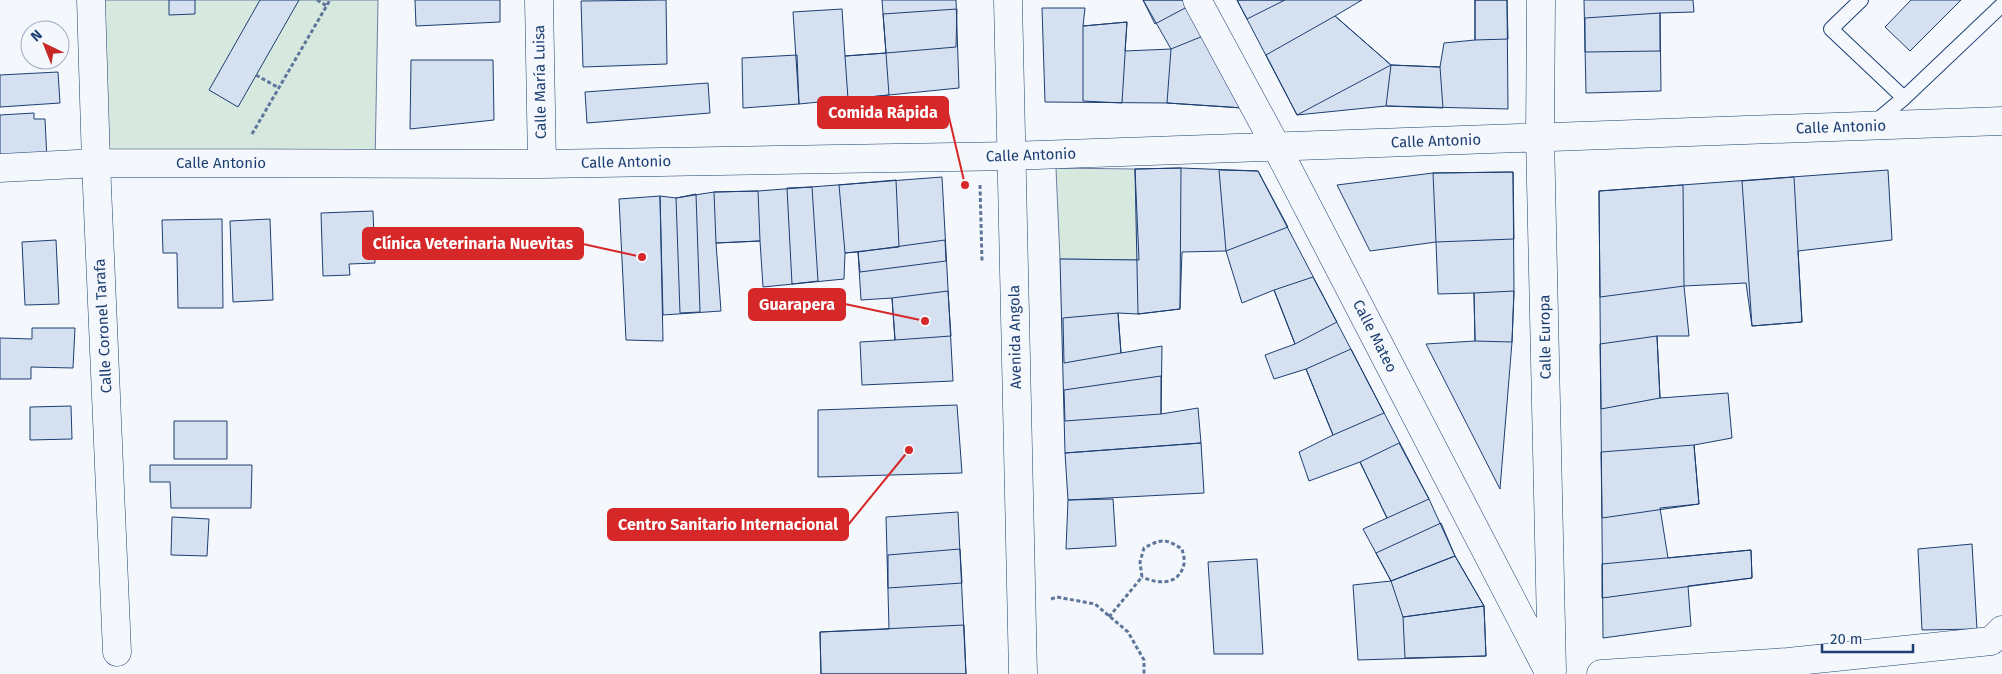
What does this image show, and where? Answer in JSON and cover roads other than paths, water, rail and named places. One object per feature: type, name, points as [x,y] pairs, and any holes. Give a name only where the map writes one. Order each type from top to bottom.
[{"type":"street","name":"Calle Coronel Tarafa","points":[[91,0],[117,652]]},
{"type":"street","name":"Calle María Luisa","points":[[539,0],[542,164]]},
{"type":"street","name":"Avenida Angola","points":[[1008,0],[1023,674]]},
{"type":"street","name":"Calle Mateo","points":[[1198,0],[1551,674]]},
{"type":"street","name":"Calle Europa","points":[[1541,0],[1540,137],[1551,674]]},
{"type":"street","name":"Calle Antonio","points":[[0,168],[96,163],[542,164],[1012,156],[2002,121]]},
{"type":"street","points":[[1601,674],[1790,668],[1991,641],[2002,630]]},
{"type":"lane","points":[[1861,0],[1831,29],[1904,98]]},
{"type":"lane","points":[[1870,126],[1904,98],[2002,5]]},
{"type":"place","name":"Comida Rápida","points":[[965,185]]},
{"type":"place","name":"Clínica Veterinaria Nuevitas","points":[[642,257]]},
{"type":"place","name":"Guarapera","points":[[925,321]]},
{"type":"place","name":"Centro Sanitario Internacional","points":[[909,450]]}]
